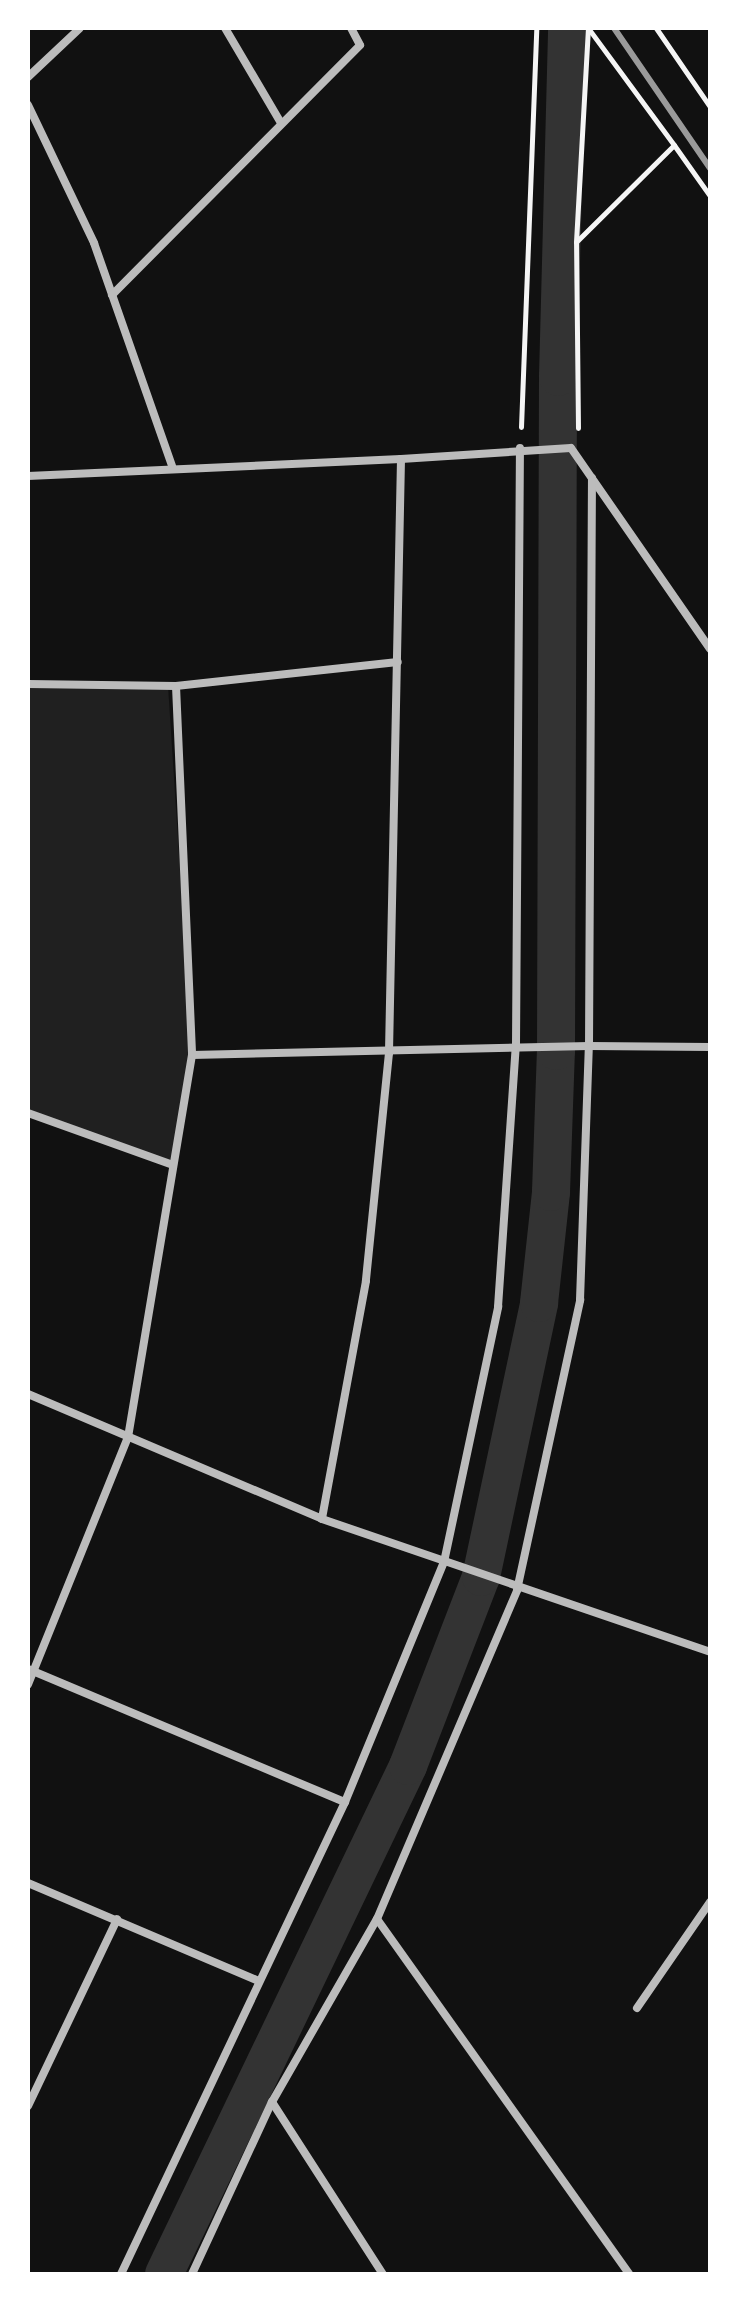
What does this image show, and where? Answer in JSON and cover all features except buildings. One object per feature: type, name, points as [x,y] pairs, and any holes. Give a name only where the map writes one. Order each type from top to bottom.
[{"type":"street","points":[[28,77],[80,28]]},
{"type":"street","points":[[225,28],[281,123]]},
{"type":"street","points":[[112,295],[360,45],[351,28]]},
{"type":"street","points":[[28,105],[94,243],[172,466]]},
{"type":"street","points":[[121,2274],[345,1802],[444,1562],[498,1307],[516,1045],[520,448]]},
{"type":"street","points":[[28,476],[172,466],[401,459],[520,448],[571,448],[710,649]]},
{"type":"street","points":[[322,1519],[366,1281],[389,1053],[401,459]]},
{"type":"street","points":[[192,2274],[272,2102],[377,1919],[517,1590],[580,1300],[589,1046],[592,478]]},
{"type":"street","points":[[28,684],[176,686],[398,662]]},
{"type":"street","points":[[28,1685],[31,1671],[128,1437],[192,1055],[176,686]]},
{"type":"street","points":[[192,1055],[389,1053],[516,1045],[710,1047]]},
{"type":"street","points":[[28,1113],[173,1165]]},
{"type":"street","points":[[28,1394],[322,1519],[517,1590],[710,1652]]},
{"type":"street","points":[[31,1671],[345,1802]]},
{"type":"street","points":[[28,1883],[259,1981]]},
{"type":"street","points":[[637,2008],[707,1920],[710,1902]]},
{"type":"street","points":[[28,2106],[117,1919]]},
{"type":"street","points":[[377,1919],[629,2274]]},
{"type":"street","points":[[272,2102],[383,2274]]},
{"type":"path","points":[[520,448],[536,28]]},
{"type":"path","points":[[588,28],[710,196]]},
{"type":"path","points":[[578,457],[576,242],[588,28]]},
{"type":"path","points":[[656,28],[710,107]]},
{"type":"path","points":[[576,242],[674,145]]},
{"type":"shaded area","points":[[28,685],[168,686],[192,1055],[173,1165],[28,1112]]},
{"type":"waterway","points":[[164,2274],[408,1766],[481,1577],[539,1303],[551,1192],[556,1051],[558,377],[567,28]]},
{"type":"railway","points":[[614,28],[710,168]]}]
